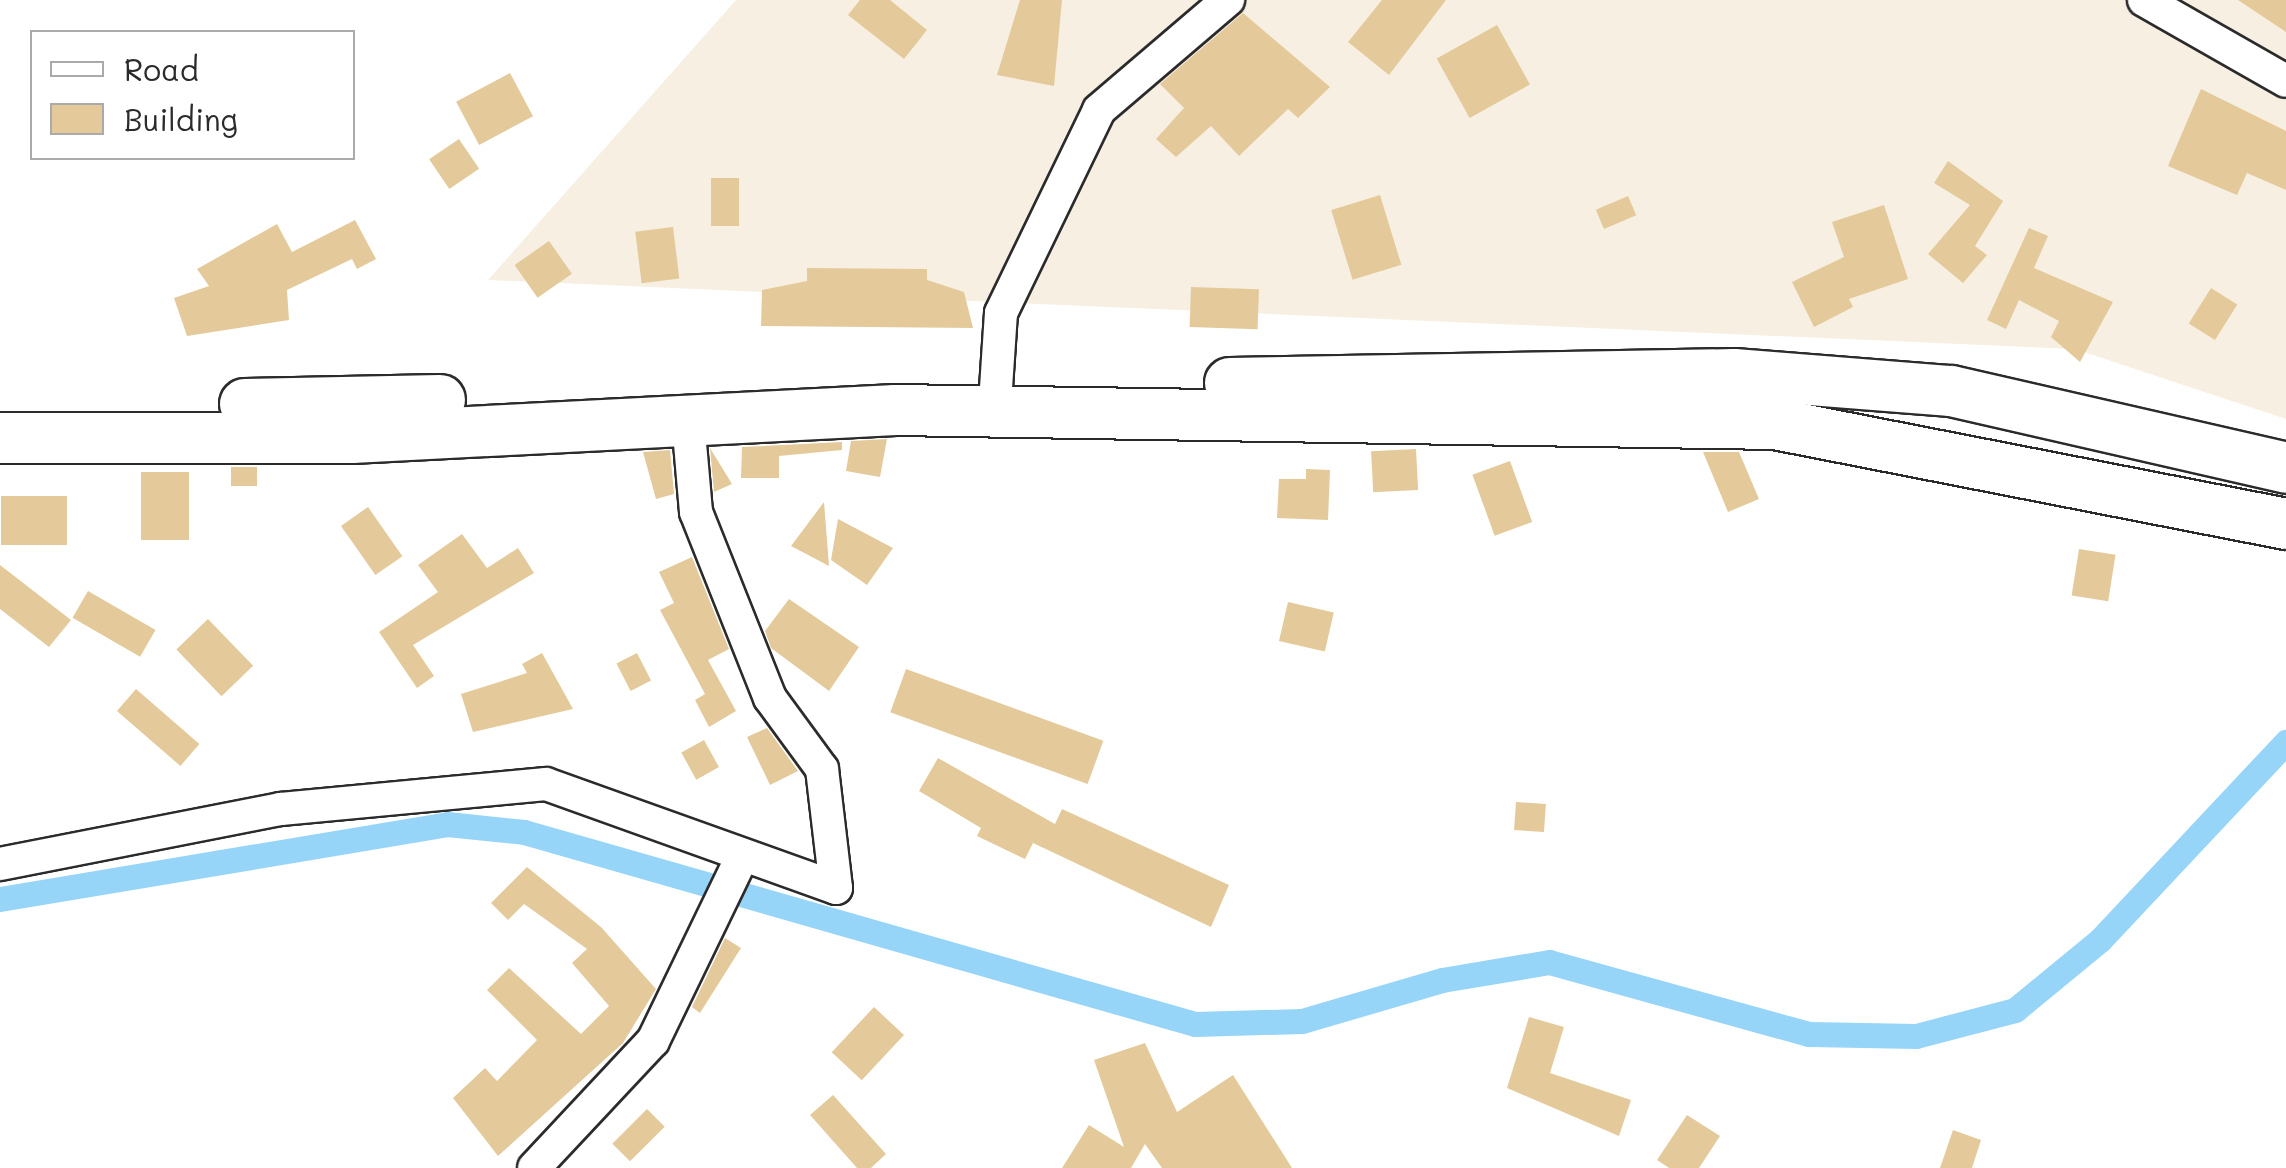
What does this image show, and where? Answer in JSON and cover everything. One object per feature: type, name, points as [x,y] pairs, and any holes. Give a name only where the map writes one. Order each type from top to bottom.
[{"type":"highway","points":[[0,405],[1734,374],[1951,391],[2286,468]]},
{"type":"highway","points":[[0,438],[352,438],[895,410],[1775,424],[2286,524]]},
{"type":"street","points":[[996,388],[1001,313],[1099,110],[1228,0]]},
{"type":"street","points":[[2144,0],[2286,81]]},
{"type":"street","points":[[0,864],[281,809],[546,784],[740,860],[836,888],[822,769],[770,698],[696,512],[688,420]]},
{"type":"street","points":[[534,1168],[654,1042],[740,860]]},
{"type":"shaded area","points":[[736,0],[2286,0],[2286,419],[2075,349],[488,280]]},
{"type":"building","points":[[860,0],[890,0],[927,30],[904,59],[848,15]]},
{"type":"building","points":[[1020,0],[1062,0],[1054,86],[997,75]]},
{"type":"building","points":[[1382,0],[1446,0],[1389,75],[1348,42]]},
{"type":"building","points":[[2238,0],[2286,0],[2286,32]]},
{"type":"building","points":[[1243,13],[1330,87],[1298,118],[1288,109],[1239,156],[1211,126],[1176,157],[1156,139],[1184,108],[1160,84]]},
{"type":"building","points":[[1497,25],[1530,84],[1470,118],[1437,58]]},
{"type":"building","points":[[510,73],[533,116],[479,145],[456,102]]},
{"type":"building","points":[[2201,89],[2286,131],[2286,190],[2247,173],[2237,195],[2168,166]]},
{"type":"building","points":[[459,139],[479,169],[449,189],[429,159]]},
{"type":"building","points":[[1948,161],[2003,201],[1975,246],[1987,255],[1963,283],[1928,254],[1970,205],[1934,183]]},
{"type":"building","points":[[711,178],[739,178],[739,226],[711,226]]},
{"type":"building","points":[[1380,195],[1401,265],[1353,280],[1331,210]]},
{"type":"building","points":[[1628,196],[1636,215],[1604,229],[1596,210]]},
{"type":"building","points":[[1884,205],[1908,279],[1849,299],[1853,307],[1814,327],[1792,282],[1844,257],[1832,222]]},
{"type":"building","points":[[355,220],[376,259],[357,269],[352,259],[287,290],[289,320],[187,336],[174,298],[209,286],[197,269],[277,224],[292,252]]},
{"type":"building","points":[[673,227],[679,279],[642,283],[635,232]]},
{"type":"building","points":[[2029,228],[2048,236],[2034,268],[2113,302],[2080,362],[2051,337],[2059,321],[2019,300],[2006,329],[1987,320]]},
{"type":"building","points":[[549,241],[572,274],[538,298],[515,265]]},
{"type":"building","points":[[807,268],[927,269],[927,280],[964,292],[973,328],[761,326],[762,290],[807,281]]},
{"type":"building","points":[[1191,287],[1259,289],[1258,329],[1190,327]]},
{"type":"building","points":[[2211,288],[2237,304],[2215,340],[2189,324]]},
{"type":"building","points":[[887,439],[880,477],[846,471],[851,441]]},
{"type":"building","points":[[842,442],[842,450],[779,456],[779,478],[741,478],[742,447]]},
{"type":"building","points":[[710,448],[732,484],[714,492]]},
{"type":"building","points":[[1416,449],[1418,490],[1373,492],[1371,451]]},
{"type":"building","points":[[670,450],[674,494],[656,499],[643,452]]},
{"type":"building","points":[[1703,452],[1739,452],[1759,499],[1728,512]]},
{"type":"building","points":[[1510,461],[1532,522],[1495,536],[1472,475]]},
{"type":"building","points":[[231,467],[257,467],[257,486],[231,486]]},
{"type":"building","points":[[1306,469],[1330,470],[1328,520],[1277,518],[1279,479],[1306,479]]},
{"type":"building","points":[[141,472],[189,472],[189,540],[141,540]]},
{"type":"building","points":[[1,496],[67,496],[67,545],[1,545]]},
{"type":"building","points":[[824,502],[829,566],[791,546]]},
{"type":"building","points":[[368,507],[402,556],[375,575],[341,526]]},
{"type":"building","points":[[838,519],[893,548],[867,585],[831,560]]},
{"type":"building","points":[[462,534],[487,568],[518,548],[534,573],[413,645],[434,676],[417,688],[379,632],[438,592],[418,565]]},
{"type":"building","points":[[2079,549],[2116,555],[2108,601],[2072,595]]},
{"type":"building","points":[[692,557],[729,649],[708,660],[736,711],[709,727],[695,700],[705,694],[660,610],[674,603],[659,572]]},
{"type":"building","points":[[0,565],[71,620],[49,647],[0,609]]},
{"type":"building","points":[[88,591],[156,630],[140,657],[73,618]]},
{"type":"building","points":[[789,599],[859,647],[829,691],[771,648],[765,631]]},
{"type":"building","points":[[1288,602],[1334,613],[1325,652],[1279,641]]},
{"type":"building","points":[[208,619],[253,666],[222,696],[176,650]]},
{"type":"building","points":[[542,653],[573,709],[473,732],[461,694],[527,673],[522,664]]},
{"type":"building","points":[[637,653],[651,681],[631,691],[617,663]]},
{"type":"building","points":[[906,669],[1103,741],[1088,784],[890,712]]},
{"type":"building","points":[[136,689],[199,744],[180,766],[117,711]]},
{"type":"building","points":[[767,728],[798,771],[770,785],[747,737]]},
{"type":"building","points":[[704,740],[719,767],[696,780],[681,753]]},
{"type":"building","points":[[938,758],[1055,824],[1062,809],[1229,885],[1211,927],[1033,843],[1025,859],[977,836],[981,828],[919,791]]},
{"type":"building","points":[[1516,802],[1546,804],[1544,832],[1514,830]]},
{"type":"building","points":[[527,867],[601,927],[656,989],[623,1043],[498,1156],[453,1098],[485,1068],[497,1081],[537,1040],[487,990],[509,968],[581,1034],[609,1006],[572,963],[587,949],[524,904],[508,920],[491,903]]},
{"type":"building","points":[[725,938],[741,948],[700,1013],[692,1007]]},
{"type":"building","points":[[874,1007],[904,1035],[862,1080],[832,1052]]},
{"type":"building","points":[[1529,1017],[1564,1027],[1550,1073],[1631,1100],[1619,1136],[1507,1088]]},
{"type":"building","points":[[1145,1043],[1177,1112],[1233,1075],[1292,1168],[1162,1168],[1145,1144],[1131,1168],[1062,1168],[1089,1125],[1124,1147],[1094,1060]]},
{"type":"building","points":[[833,1095],[886,1154],[871,1168],[857,1168],[810,1115]]},
{"type":"building","points":[[647,1109],[665,1127],[630,1161],[612,1144]]},
{"type":"building","points":[[1687,1115],[1720,1136],[1699,1168],[1669,1168],[1657,1160]]},
{"type":"building","points":[[1953,1130],[1981,1140],[1972,1168],[1940,1168]]},
{"type":"waterway","points":[[0,899],[447,824],[524,832],[1195,1024],[1302,1021],[1442,980],[1549,962],[1809,1034],[1916,1036],[2015,1010],[2100,940],[2286,742]]}]
